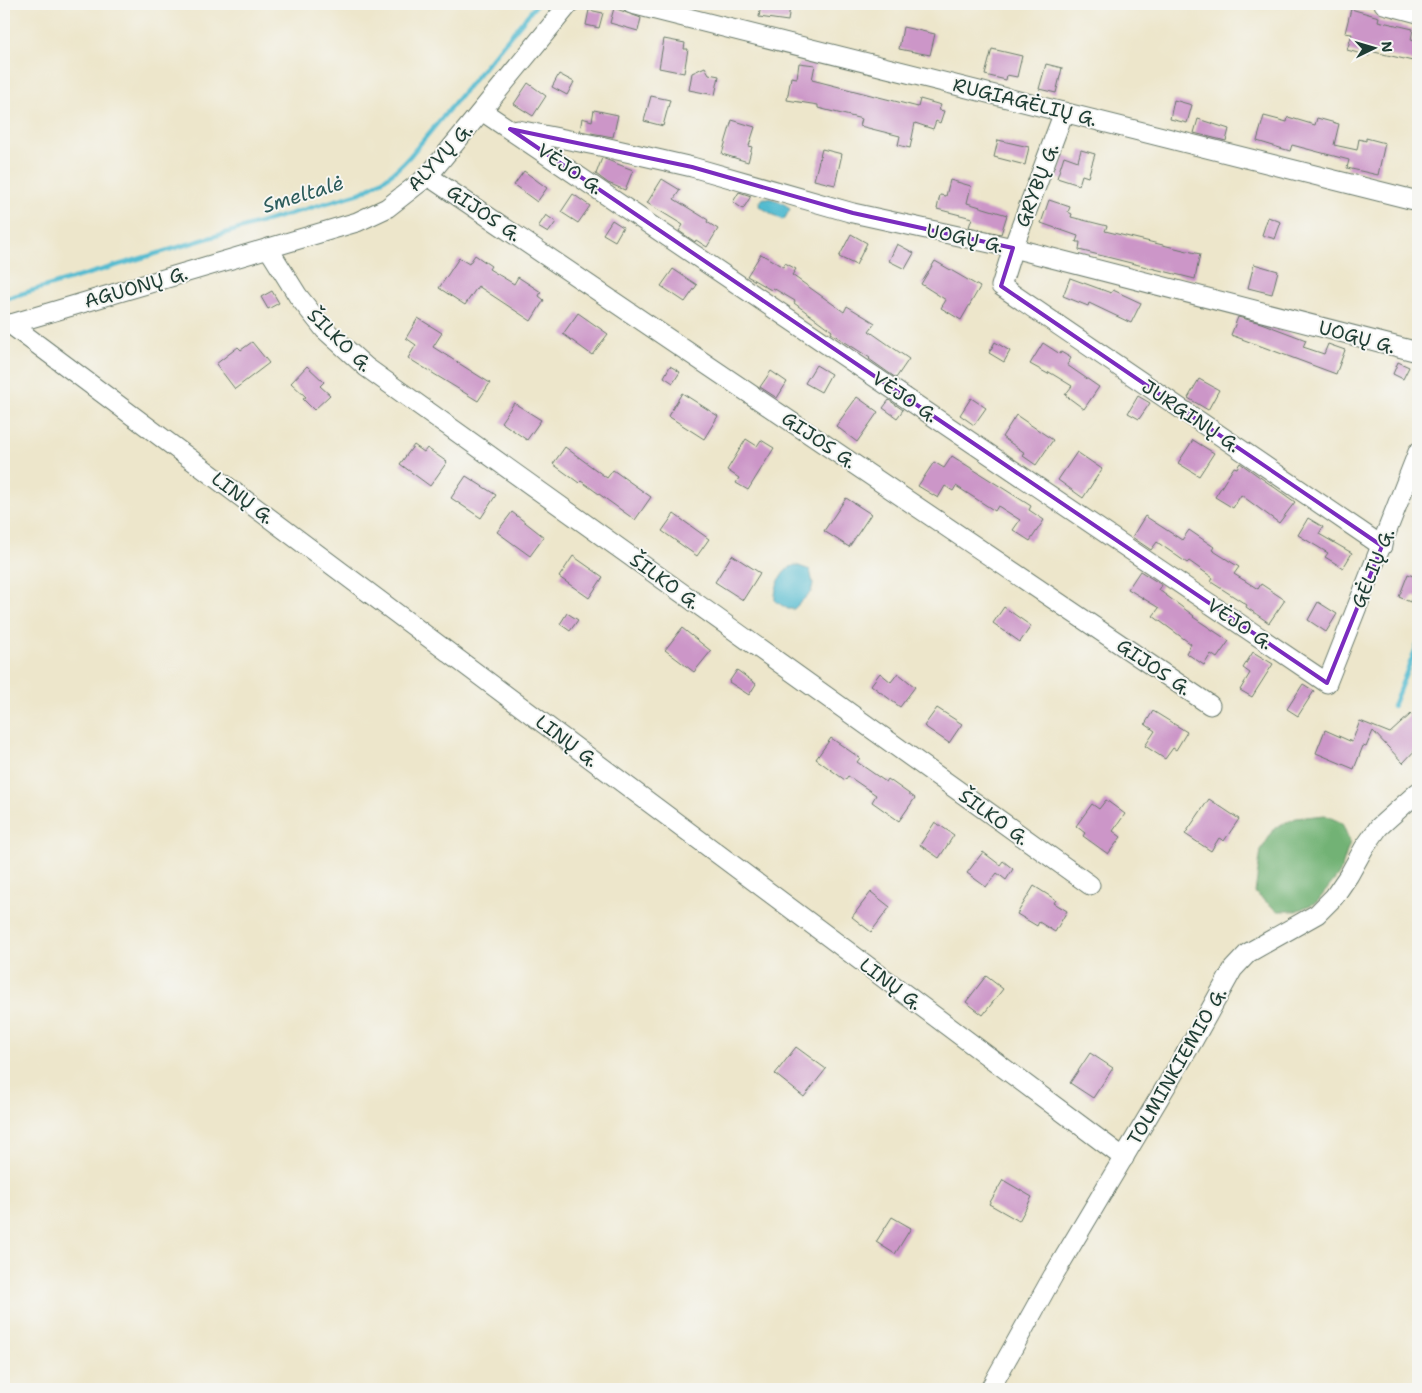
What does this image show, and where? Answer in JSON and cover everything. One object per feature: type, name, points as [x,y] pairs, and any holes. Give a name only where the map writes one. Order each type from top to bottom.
[{"type":"street","name":"ALYVŲ G.","points":[[268,248],[357,222],[387,208],[428,176],[569,4]]},
{"type":"street","name":"RUGIAGĖLIŲ G.","points":[[632,4],[1418,201]]},
{"type":"street","points":[[1384,4],[1418,12]]},
{"type":"street","name":"VĖJO G.","points":[[482,111],[1327,683]]},
{"type":"street","name":"GRYBŲ G.","points":[[1001,286],[1013,248],[1064,112]]},
{"type":"street","name":"UOGŲ G.","points":[[510,129],[600,146],[692,167],[853,213],[1013,248],[1418,352]]},
{"type":"street","name":"GIJOS G.","points":[[428,176],[1210,705]]},
{"type":"street","name":"AGUONŲ G.","points":[[7,325],[268,248]]},
{"type":"street","name":"ŠILKO G.","points":[[268,248],[303,303],[325,330],[366,368],[1090,885]]},
{"type":"street","name":"JURGINŲ G.","points":[[1001,286],[1382,546]]},
{"type":"street","name":"LINŲ G.","points":[[7,325],[1124,1158]]},
{"type":"street","name":"GĖLIŲ G.","points":[[1327,683],[1418,452]]},
{"type":"street","name":"TOLMINKIEMIO G.","points":[[990,1389],[1053,1276],[1124,1158],[1233,969],[1248,953],[1317,914],[1334,897],[1364,848],[1380,827],[1418,792]]},
{"type":"highlighted area","points":[[510,129],[692,167],[853,213],[1013,248],[1001,286],[1382,546],[1327,683]]},
{"type":"green space","points":[[1325,815],[1342,823],[1350,842],[1340,873],[1317,902],[1296,911],[1278,911],[1255,893],[1261,850],[1275,828],[1296,818]]},
{"type":"water","points":[[764,198],[785,204],[790,209],[785,218],[782,220],[759,206],[760,201]]},
{"type":"water","points":[[796,565],[810,570],[813,584],[811,592],[794,609],[788,609],[775,601],[776,590],[783,574]]},
{"type":"building","points":[[761,4],[784,4],[790,6],[788,21],[759,17]]},
{"type":"building","points":[[614,8],[641,18],[638,31],[610,23]]},
{"type":"building","points":[[1351,9],[1379,17],[1378,21],[1413,29],[1411,40],[1418,42],[1417,62],[1370,51],[1369,56],[1347,50],[1352,34],[1345,33]]},
{"type":"building","points":[[589,10],[603,13],[599,28],[586,25]]},
{"type":"building","points":[[903,27],[935,34],[930,55],[899,49]]},
{"type":"building","points":[[664,39],[685,43],[684,49],[688,49],[684,73],[659,68]]},
{"type":"building","points":[[992,49],[1022,56],[1017,77],[1007,75],[1006,80],[985,75]]},
{"type":"building","points":[[799,63],[815,65],[812,80],[918,107],[920,99],[941,105],[939,110],[944,111],[940,123],[936,121],[933,129],[915,123],[910,148],[898,145],[900,136],[860,126],[862,119],[818,108],[818,105],[787,100],[791,77],[797,78]]},
{"type":"building","points":[[1046,64],[1062,68],[1056,93],[1039,89]]},
{"type":"building","points":[[705,67],[709,74],[719,76],[715,95],[689,90],[692,73]]},
{"type":"building","points":[[559,74],[574,82],[567,95],[552,87]]},
{"type":"building","points":[[528,83],[546,96],[533,116],[514,104]]},
{"type":"building","points":[[651,96],[670,100],[663,126],[644,121]]},
{"type":"building","points":[[1174,100],[1192,105],[1187,123],[1170,119]]},
{"type":"building","points":[[594,110],[618,115],[613,137],[580,131],[582,118],[592,121]]},
{"type":"building","points":[[1264,116],[1287,122],[1288,117],[1315,125],[1317,118],[1339,124],[1334,145],[1357,150],[1359,139],[1366,141],[1366,138],[1385,143],[1378,175],[1347,168],[1349,160],[1292,145],[1290,151],[1257,141]]},
{"type":"building","points":[[1198,119],[1229,129],[1226,141],[1194,133]]},
{"type":"building","points":[[732,120],[755,127],[749,146],[752,147],[748,162],[722,154]]},
{"type":"building","points":[[998,140],[1029,147],[1025,165],[994,157]]},
{"type":"building","points":[[822,149],[842,154],[835,185],[814,180]]},
{"type":"building","points":[[1081,150],[1095,154],[1088,177],[1082,175],[1079,185],[1057,178],[1064,156],[1078,161]]},
{"type":"building","points":[[602,158],[633,170],[625,190],[608,183],[596,174]]},
{"type":"building","points":[[524,171],[547,188],[537,202],[514,185]]},
{"type":"building","points":[[662,179],[680,190],[674,199],[708,220],[707,222],[718,229],[707,247],[696,240],[695,242],[679,231],[683,225],[647,203]]},
{"type":"building","points":[[950,180],[971,186],[967,203],[1007,215],[1001,234],[969,227],[972,218],[937,209],[940,195],[946,196]]},
{"type":"building","points":[[739,192],[751,196],[743,209],[733,202]]},
{"type":"building","points":[[573,194],[590,206],[578,223],[561,212]]},
{"type":"building","points":[[1049,200],[1070,207],[1068,212],[1072,214],[1071,217],[1107,226],[1105,231],[1200,254],[1195,279],[1079,250],[1080,242],[1076,242],[1078,236],[1041,223]]},
{"type":"building","points":[[546,215],[556,222],[548,233],[538,227]]},
{"type":"building","points":[[1268,217],[1281,222],[1275,239],[1262,235]]},
{"type":"building","points":[[612,220],[623,227],[615,241],[603,234]]},
{"type":"building","points":[[851,234],[867,243],[856,265],[839,257]]},
{"type":"building","points":[[897,244],[914,253],[905,269],[889,261]]},
{"type":"building","points":[[761,254],[783,267],[785,263],[796,269],[792,275],[844,312],[847,306],[875,323],[869,331],[909,359],[896,378],[870,358],[831,333],[832,331],[794,303],[795,301],[747,276]]},
{"type":"building","points":[[475,255],[491,266],[489,269],[514,284],[518,277],[541,292],[539,296],[544,300],[531,321],[478,286],[465,305],[439,288],[459,258],[469,264]]},
{"type":"building","points":[[935,261],[980,287],[961,320],[941,308],[946,300],[921,284]]},
{"type":"building","points":[[1254,264],[1278,271],[1272,294],[1248,288]]},
{"type":"building","points":[[673,269],[697,285],[685,302],[661,286]]},
{"type":"building","points":[[1070,278],[1111,293],[1113,290],[1141,303],[1131,323],[1089,303],[1088,306],[1063,296]]},
{"type":"building","points":[[272,291],[279,303],[268,309],[261,297]]},
{"type":"building","points":[[578,313],[608,334],[592,355],[563,334]]},
{"type":"building","points":[[1238,317],[1261,323],[1306,340],[1303,347],[1324,354],[1328,344],[1345,350],[1336,374],[1231,335]]},
{"type":"building","points":[[418,318],[442,333],[433,347],[490,383],[478,401],[408,358],[416,345],[406,338]]},
{"type":"building","points":[[252,342],[269,363],[235,389],[216,364],[238,347],[241,350]]},
{"type":"building","points":[[995,342],[1010,351],[1004,362],[989,353]]},
{"type":"building","points":[[1043,343],[1060,354],[1061,352],[1071,358],[1067,365],[1099,387],[1084,409],[1065,395],[1072,386],[1049,372],[1048,374],[1030,364]]},
{"type":"building","points":[[1398,362],[1409,367],[1403,379],[1393,374]]},
{"type":"building","points":[[816,365],[831,374],[821,392],[805,383]]},
{"type":"building","points":[[307,366],[324,382],[320,386],[330,395],[314,410],[303,399],[306,397],[291,383]]},
{"type":"building","points":[[670,366],[680,372],[673,383],[664,377]]},
{"type":"building","points":[[771,371],[787,382],[777,398],[760,387]]},
{"type":"building","points":[[1199,379],[1219,390],[1208,410],[1188,398]]},
{"type":"building","points":[[682,393],[718,416],[704,439],[668,416]]},
{"type":"building","points":[[1138,396],[1150,403],[1139,419],[1128,413]]},
{"type":"building","points":[[857,397],[878,412],[857,442],[836,426]]},
{"type":"building","points":[[971,398],[986,408],[974,425],[960,415]]},
{"type":"building","points":[[889,400],[903,410],[897,418],[883,408]]},
{"type":"building","points":[[514,403],[541,420],[527,440],[501,422]]},
{"type":"building","points":[[1016,415],[1053,440],[1036,465],[1023,456],[1025,453],[1002,437]]},
{"type":"building","points":[[746,439],[757,446],[761,440],[774,448],[748,490],[736,483],[739,478],[727,470]]},
{"type":"building","points":[[1193,440],[1214,453],[1199,476],[1178,463]]},
{"type":"building","points":[[414,445],[424,452],[427,448],[447,462],[430,486],[400,464]]},
{"type":"building","points":[[565,447],[607,478],[613,470],[651,497],[635,520],[581,481],[579,483],[553,464]]},
{"type":"building","points":[[1077,452],[1102,469],[1083,498],[1058,480]]},
{"type":"building","points":[[952,456],[1031,506],[1029,510],[1044,520],[1030,541],[1013,530],[1020,520],[998,506],[995,511],[956,486],[953,491],[945,486],[938,498],[918,486],[934,462],[944,468]]},
{"type":"building","points":[[1240,463],[1295,502],[1279,523],[1241,495],[1233,508],[1215,497],[1234,467],[1237,468]]},
{"type":"building","points":[[466,476],[496,495],[481,518],[451,498]]},
{"type":"building","points":[[846,498],[871,514],[849,547],[824,531]]},
{"type":"building","points":[[512,512],[544,537],[530,556],[497,532]]},
{"type":"building","points":[[674,514],[709,539],[697,556],[662,531]]},
{"type":"building","points":[[1145,516],[1182,540],[1189,530],[1214,547],[1212,550],[1239,567],[1234,574],[1258,589],[1261,584],[1285,600],[1269,623],[1246,607],[1247,605],[1211,582],[1213,578],[1189,561],[1187,563],[1157,542],[1151,550],[1132,537]]},
{"type":"building","points":[[1308,518],[1323,527],[1319,534],[1352,553],[1343,568],[1325,557],[1328,553],[1298,535]]},
{"type":"building","points":[[732,555],[760,573],[743,600],[715,582]]},
{"type":"building","points":[[573,556],[603,577],[589,598],[559,577]]},
{"type":"building","points":[[1140,571],[1162,585],[1159,590],[1193,617],[1229,641],[1217,658],[1211,654],[1204,665],[1186,653],[1191,644],[1153,616],[1159,608],[1128,589]]},
{"type":"building","points":[[1408,574],[1418,578],[1418,598],[1413,596],[1410,602],[1399,597]]},
{"type":"building","points":[[1318,602],[1337,614],[1326,632],[1308,620]]},
{"type":"building","points":[[1004,607],[1031,626],[1020,642],[993,623]]},
{"type":"building","points":[[567,613],[578,620],[570,631],[560,624]]},
{"type":"building","points":[[682,628],[711,651],[694,672],[665,650]]},
{"type":"building","points":[[1253,652],[1273,664],[1252,697],[1240,690],[1250,673],[1243,668]]},
{"type":"building","points":[[737,670],[756,684],[749,695],[729,682]]},
{"type":"building","points":[[880,673],[891,682],[898,673],[915,687],[900,707],[871,685]]},
{"type":"building","points":[[1303,684],[1314,691],[1298,716],[1287,709]]},
{"type":"building","points":[[937,708],[962,724],[949,743],[924,726]]},
{"type":"building","points":[[1153,711],[1187,732],[1176,750],[1173,748],[1165,759],[1145,746],[1155,731],[1145,724]]},
{"type":"building","points":[[1411,714],[1418,722],[1418,747],[1403,763],[1373,731],[1366,747],[1363,746],[1354,769],[1316,753],[1325,730],[1352,742],[1360,721],[1390,733]]},
{"type":"building","points":[[831,738],[860,758],[857,762],[886,782],[888,779],[915,798],[899,821],[872,802],[876,795],[848,776],[845,780],[816,759]]},
{"type":"building","points":[[1209,799],[1239,819],[1224,841],[1219,838],[1211,851],[1185,834]]},
{"type":"building","points":[[1106,800],[1125,814],[1113,831],[1121,837],[1108,854],[1083,836],[1085,833],[1076,826],[1092,804],[1099,809]]},
{"type":"building","points":[[935,822],[954,835],[939,858],[920,845]]},
{"type":"building","points":[[983,852],[1000,865],[1003,861],[1013,869],[1006,880],[997,873],[986,887],[967,873]]},
{"type":"building","points":[[1034,886],[1056,900],[1054,903],[1067,911],[1055,932],[1039,922],[1037,926],[1017,914]]},
{"type":"building","points":[[871,892],[890,907],[871,932],[852,917]]},
{"type":"building","points":[[986,976],[1003,989],[983,1015],[966,1002]]},
{"type":"building","points":[[796,1047],[826,1069],[804,1097],[775,1074]]},
{"type":"building","points":[[1090,1053],[1113,1068],[1093,1098],[1070,1083]]},
{"type":"building","points":[[1003,1180],[1032,1197],[1019,1221],[989,1204]]},
{"type":"building","points":[[892,1217],[911,1228],[895,1254],[876,1242]]},
{"type":"waterway","name":"Smeltalė","points":[[4,299],[360,193],[381,181],[404,163],[537,4]]},
{"type":"waterway","points":[[1393,706],[1418,643]]}]
